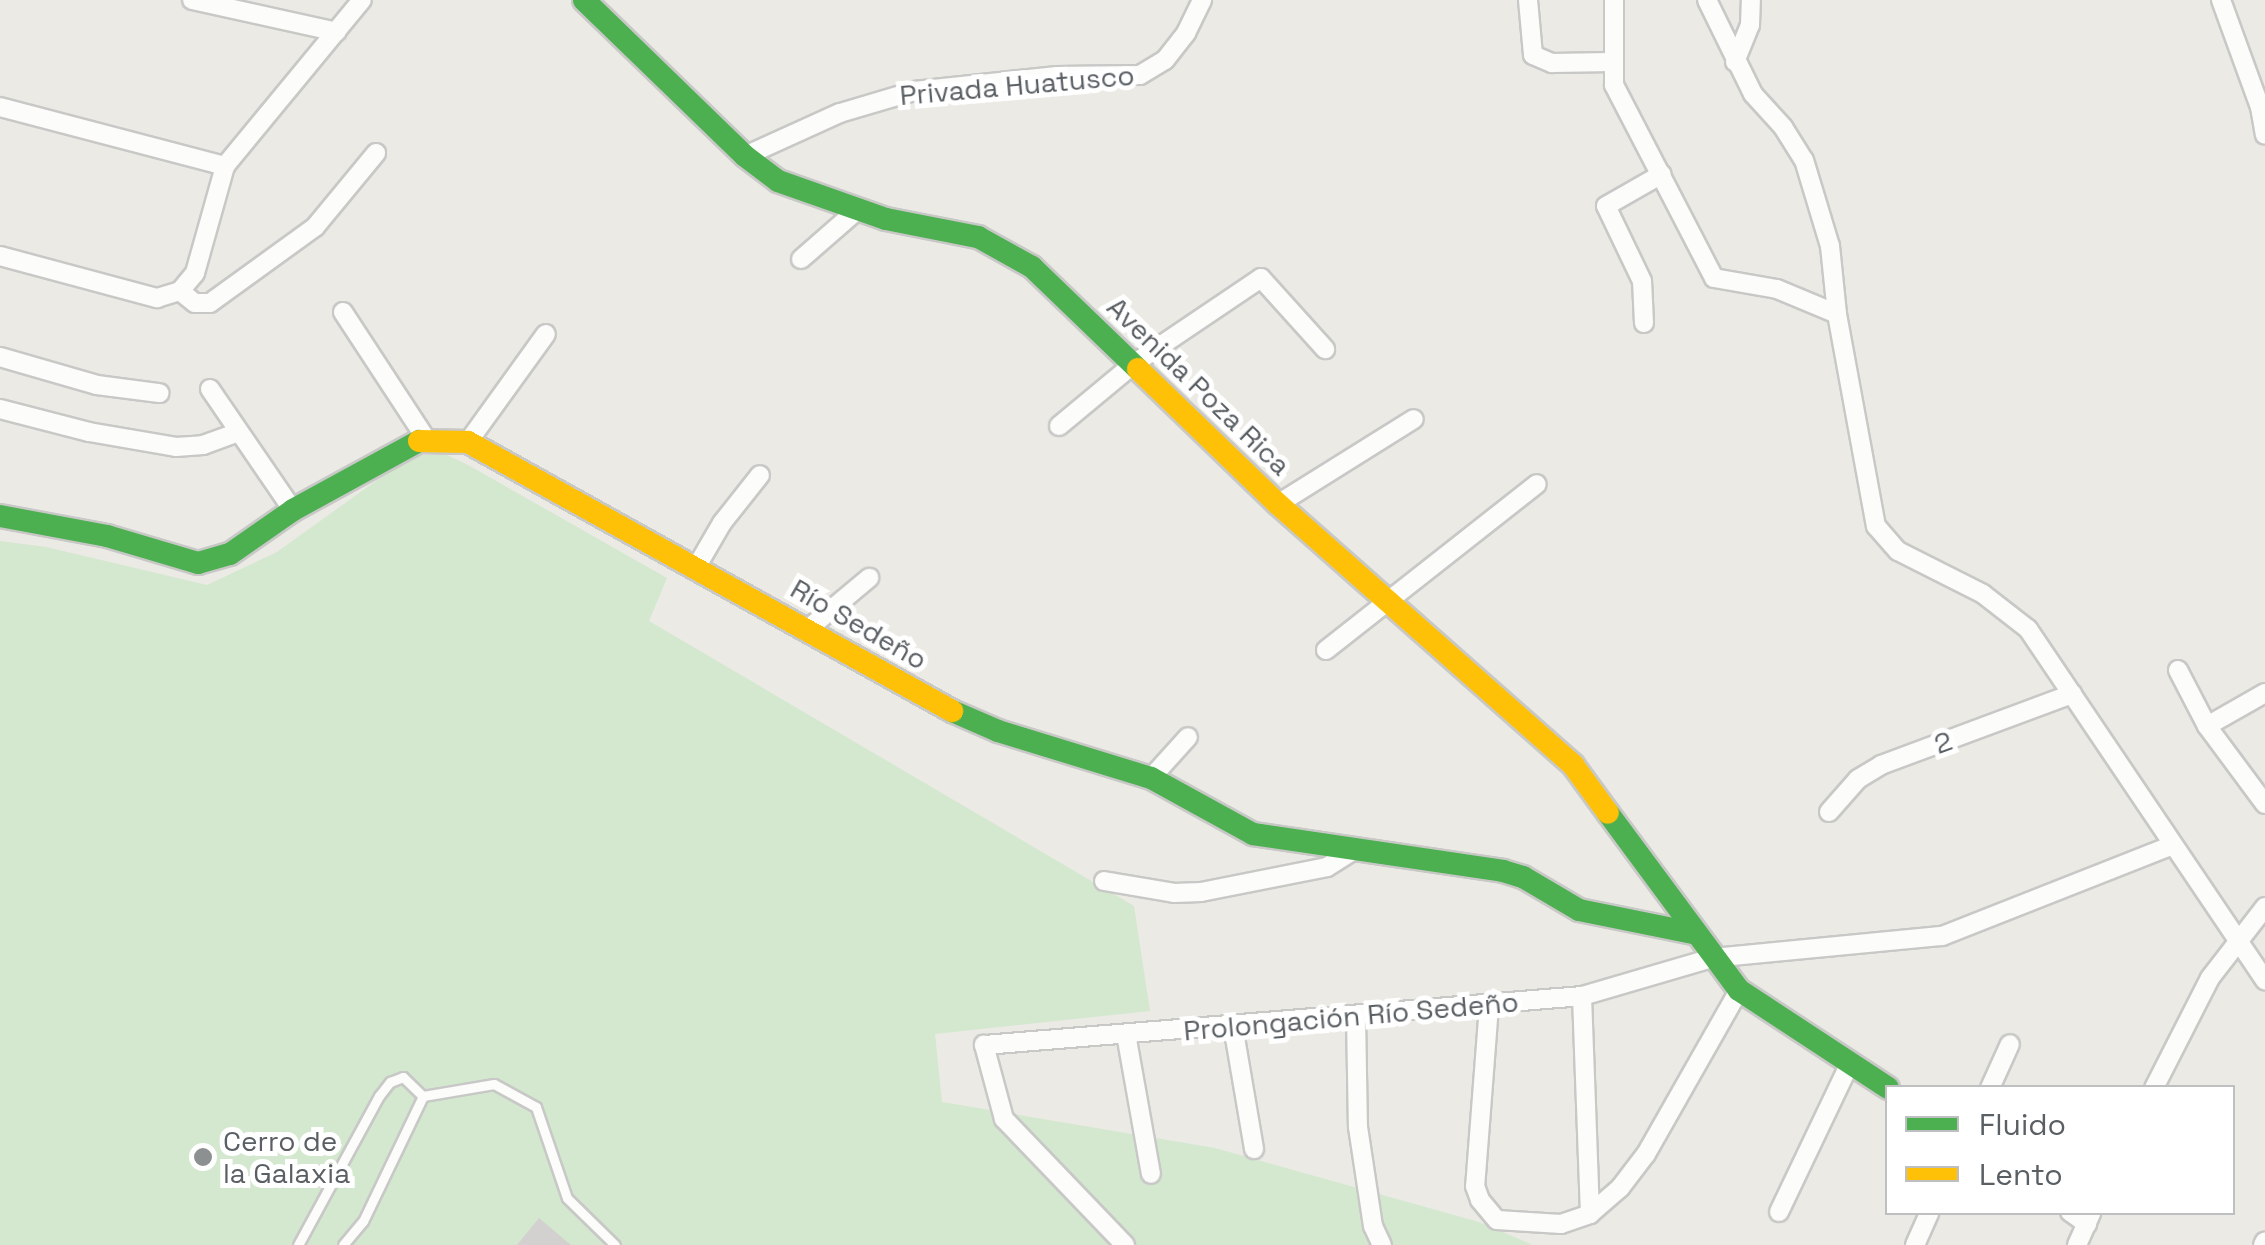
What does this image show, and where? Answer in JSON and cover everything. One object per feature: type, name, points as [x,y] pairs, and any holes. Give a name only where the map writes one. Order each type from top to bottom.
[{"type":"street","points":[[192,0],[336,32]]},
{"type":"street","points":[[0,256],[157,298],[180,292],[195,272],[226,166],[362,0]]},
{"type":"street","name":"Avenida Poza Rica","points":[[584,0],[745,156],[798,191],[856,210],[978,237],[1008,250],[1032,267],[1278,504],[1572,765],[1693,933]]},
{"type":"street","name":"Privada Huatusco","points":[[745,156],[840,112],[914,91],[1057,76],[1140,75],[1165,60],[1186,33],[1202,0]]},
{"type":"street","points":[[1528,0],[1533,55],[1552,63],[1612,62]]},
{"type":"street","points":[[1614,0],[1614,85],[1714,278],[1777,288],[1837,314]]},
{"type":"street","points":[[1707,0],[1753,94],[1804,160],[1830,246],[1837,314],[1876,526],[1898,551],[2004,607],[2046,651],[2170,846],[2265,980]]},
{"type":"street","points":[[1735,62],[1750,24],[1751,0]]},
{"type":"street","points":[[2221,0],[2262,106],[2265,135]]},
{"type":"street","points":[[0,108],[226,166]]},
{"type":"street","points":[[180,292],[195,303],[210,303],[315,227],[376,153]]},
{"type":"street","points":[[1644,323],[1638,272],[1606,206],[1662,174]]},
{"type":"street","points":[[801,259],[856,210]]},
{"type":"street","points":[[1059,426],[1135,363],[1261,278],[1325,349]]},
{"type":"street","points":[[0,516],[107,536],[198,564],[230,554],[292,510],[426,439],[343,312]]},
{"type":"street","points":[[468,442],[546,334]]},
{"type":"street","points":[[0,357],[97,385],[159,393]]},
{"type":"street","points":[[210,389],[292,510]]},
{"type":"street","points":[[0,409],[89,432],[176,447],[204,445],[238,432]]},
{"type":"street","points":[[1278,504],[1414,419]]},
{"type":"street","name":"Río Sedeño","points":[[426,439],[468,442],[974,722],[1151,778],[1253,834],[1503,870],[1579,910],[1693,933]]},
{"type":"street","points":[[697,566],[722,523],[760,475]]},
{"type":"street","points":[[1326,650],[1537,484]]},
{"type":"street","points":[[808,630],[869,578]]},
{"type":"street","points":[[2178,670],[2207,726],[2265,804]]},
{"type":"street","points":[[2207,726],[2265,693]]},
{"type":"street","name":"2","points":[[1829,812],[1858,779],[1882,765],[2072,694]]},
{"type":"street","points":[[1151,778],[1188,737]]},
{"type":"street","name":"Prolongación Río Sedeño","points":[[1125,1245],[1004,1119],[984,1045],[1582,996],[1712,958],[1942,936],[2170,846]]},
{"type":"street","points":[[1104,881],[1174,893],[1201,892],[1327,868],[1357,848]]},
{"type":"street","points":[[2156,1085],[2210,978],[2236,940],[2265,908]]},
{"type":"street","points":[[1693,933],[1739,990],[1885,1086]]},
{"type":"street","points":[[1489,1006],[1474,1161],[1480,1200],[1498,1220],[1510,1224],[1561,1224],[1590,1214],[1620,1188],[1646,1154],[1739,990]]},
{"type":"street","points":[[1582,996],[1590,1214]]},
{"type":"street","points":[[1356,1016],[1358,1127],[1372,1226],[1382,1245]]},
{"type":"street","points":[[1233,1026],[1254,1149]]},
{"type":"street","points":[[1126,1034],[1152,1174]]},
{"type":"street","points":[[1991,1085],[2010,1044]]},
{"type":"street","points":[[1778,1212],[1850,1063]]},
{"type":"street","points":[[1915,1245],[1929,1215]]},
{"type":"street","points":[[2077,1245],[2089,1218]]},
{"type":"lane","points":[[298,1245],[390,1082],[404,1076],[422,1096]]},
{"type":"lane","points":[[422,1096],[494,1084],[536,1107],[567,1198],[615,1245]]},
{"type":"lane","points":[[343,1245],[363,1221],[422,1096]]},
{"type":"green space","points":[[412,455],[447,455],[468,465],[667,578],[649,621],[1134,906],[1150,1011],[935,1034],[942,1102],[1215,1148],[1479,1222],[1533,1245],[0,1245],[0,541],[46,547],[207,585],[277,552]]},
{"type":"building","points":[[539,1218],[571,1245],[517,1245]]},
{"type":"traffic: fast","points":[[584,0],[745,156],[778,181],[886,219],[978,237],[1032,267],[1138,369]]},
{"type":"traffic: fast","points":[[0,516],[107,536],[198,563],[230,554],[293,510],[419,441]]},
{"type":"traffic: fast","points":[[952,711],[998,731],[1151,778],[1253,834],[1503,871],[1523,877],[1579,910],[1693,933]]},
{"type":"traffic: fast","points":[[1608,813],[1739,990],[1885,1086]]},
{"type":"traffic: slow","points":[[1138,369],[1278,504],[1573,765],[1608,813]]},
{"type":"traffic: slow","points":[[419,441],[468,442],[952,711]]},
{"type":"place","name":"Cerro de la Galaxia","points":[[203,1157]]}]
